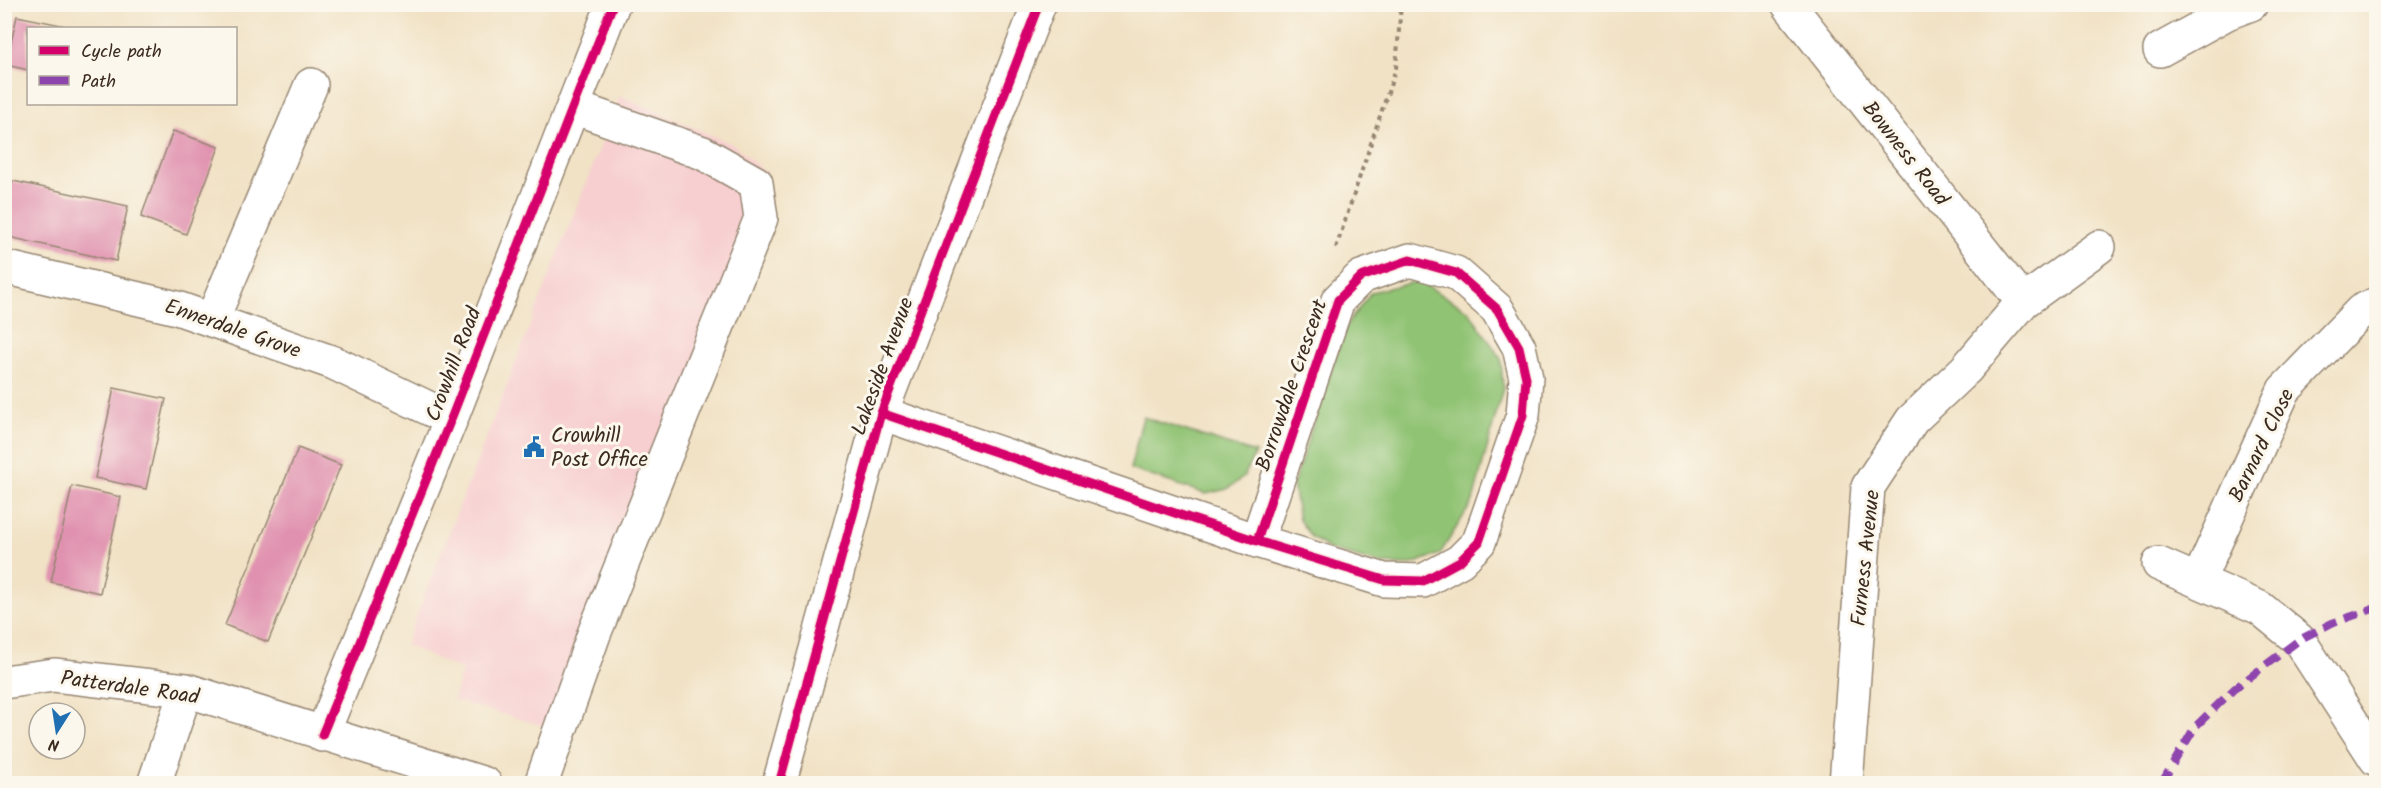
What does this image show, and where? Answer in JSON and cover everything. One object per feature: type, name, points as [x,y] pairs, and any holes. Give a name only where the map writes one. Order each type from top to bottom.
[{"type":"street","name":"Crowhill Road","points":[[322,735],[451,419],[612,4]]},
{"type":"street","name":"Lakeside Avenue","points":[[779,783],[881,412],[1039,4]]},
{"type":"street","name":"Bowness Road","points":[[1788,4],[2023,302]]},
{"type":"street","points":[[2160,50],[2234,7]]},
{"type":"street","points":[[212,320],[311,85]]},
{"type":"street","points":[[541,783],[594,634],[761,218],[756,183],[703,153],[573,107]]},
{"type":"street","name":"Furness Avenue","points":[[1846,783],[1868,488],[1912,420],[1966,369],[2023,302],[2098,247]]},
{"type":"street","name":"Borrowdale Crescent","points":[[881,412],[1257,541],[1384,580],[1423,581],[1460,561],[1479,542],[1523,415],[1526,378],[1519,347],[1497,309],[1456,273],[1410,260],[1361,277],[1338,300],[1257,541]]},
{"type":"street","name":"Ennerdale Grove","points":[[4,267],[177,308],[334,363],[451,419]]},
{"type":"street","name":"Barnard Close","points":[[2198,581],[2284,390],[2361,311],[2376,304]]},
{"type":"street","points":[[2159,564],[2260,608],[2299,640],[2376,759]]},
{"type":"street","name":"Patterdale Road","points":[[4,682],[54,675],[186,690],[322,735],[485,783]]},
{"type":"street","points":[[154,783],[186,690]]},
{"type":"path","points":[[1348,291],[1334,253],[1395,68],[1401,4]]},
{"type":"shaded area","points":[[620,96],[734,145],[766,173],[572,734],[453,700],[462,670],[405,645]]},
{"type":"green space","points":[[1419,281],[1469,311],[1501,359],[1503,388],[1473,501],[1440,554],[1409,565],[1381,564],[1329,549],[1311,537],[1299,520],[1293,485],[1346,326],[1371,292]]},
{"type":"green space","points":[[1143,417],[1255,453],[1244,477],[1227,489],[1206,494],[1130,469]]},
{"type":"building","points":[[17,16],[71,27],[27,27],[27,70],[6,65]]},
{"type":"building","points":[[173,131],[219,147],[186,234],[141,217]]},
{"type":"building","points":[[4,179],[128,206],[116,261],[4,236]]},
{"type":"building","points":[[114,388],[166,399],[146,489],[95,478]]},
{"type":"building","points":[[298,448],[341,465],[268,642],[225,625]]},
{"type":"building","points":[[72,486],[121,497],[100,593],[51,582]]},
{"type":"marked path","points":[[2161,784],[2195,727],[2234,689],[2299,640],[2332,623],[2376,608]]},
{"type":"cycle path","points":[[322,735],[451,419],[613,4]]},
{"type":"cycle path","points":[[779,784],[881,413],[1039,4]]},
{"type":"cycle path","points":[[881,413],[1257,541],[1384,580],[1423,581],[1460,561],[1479,542],[1523,415],[1526,378],[1519,347],[1497,309],[1456,273],[1410,260],[1361,277],[1338,300],[1257,541]]},
{"type":"place","name":"Crowhill Post Office","points":[[534,447]]}]
